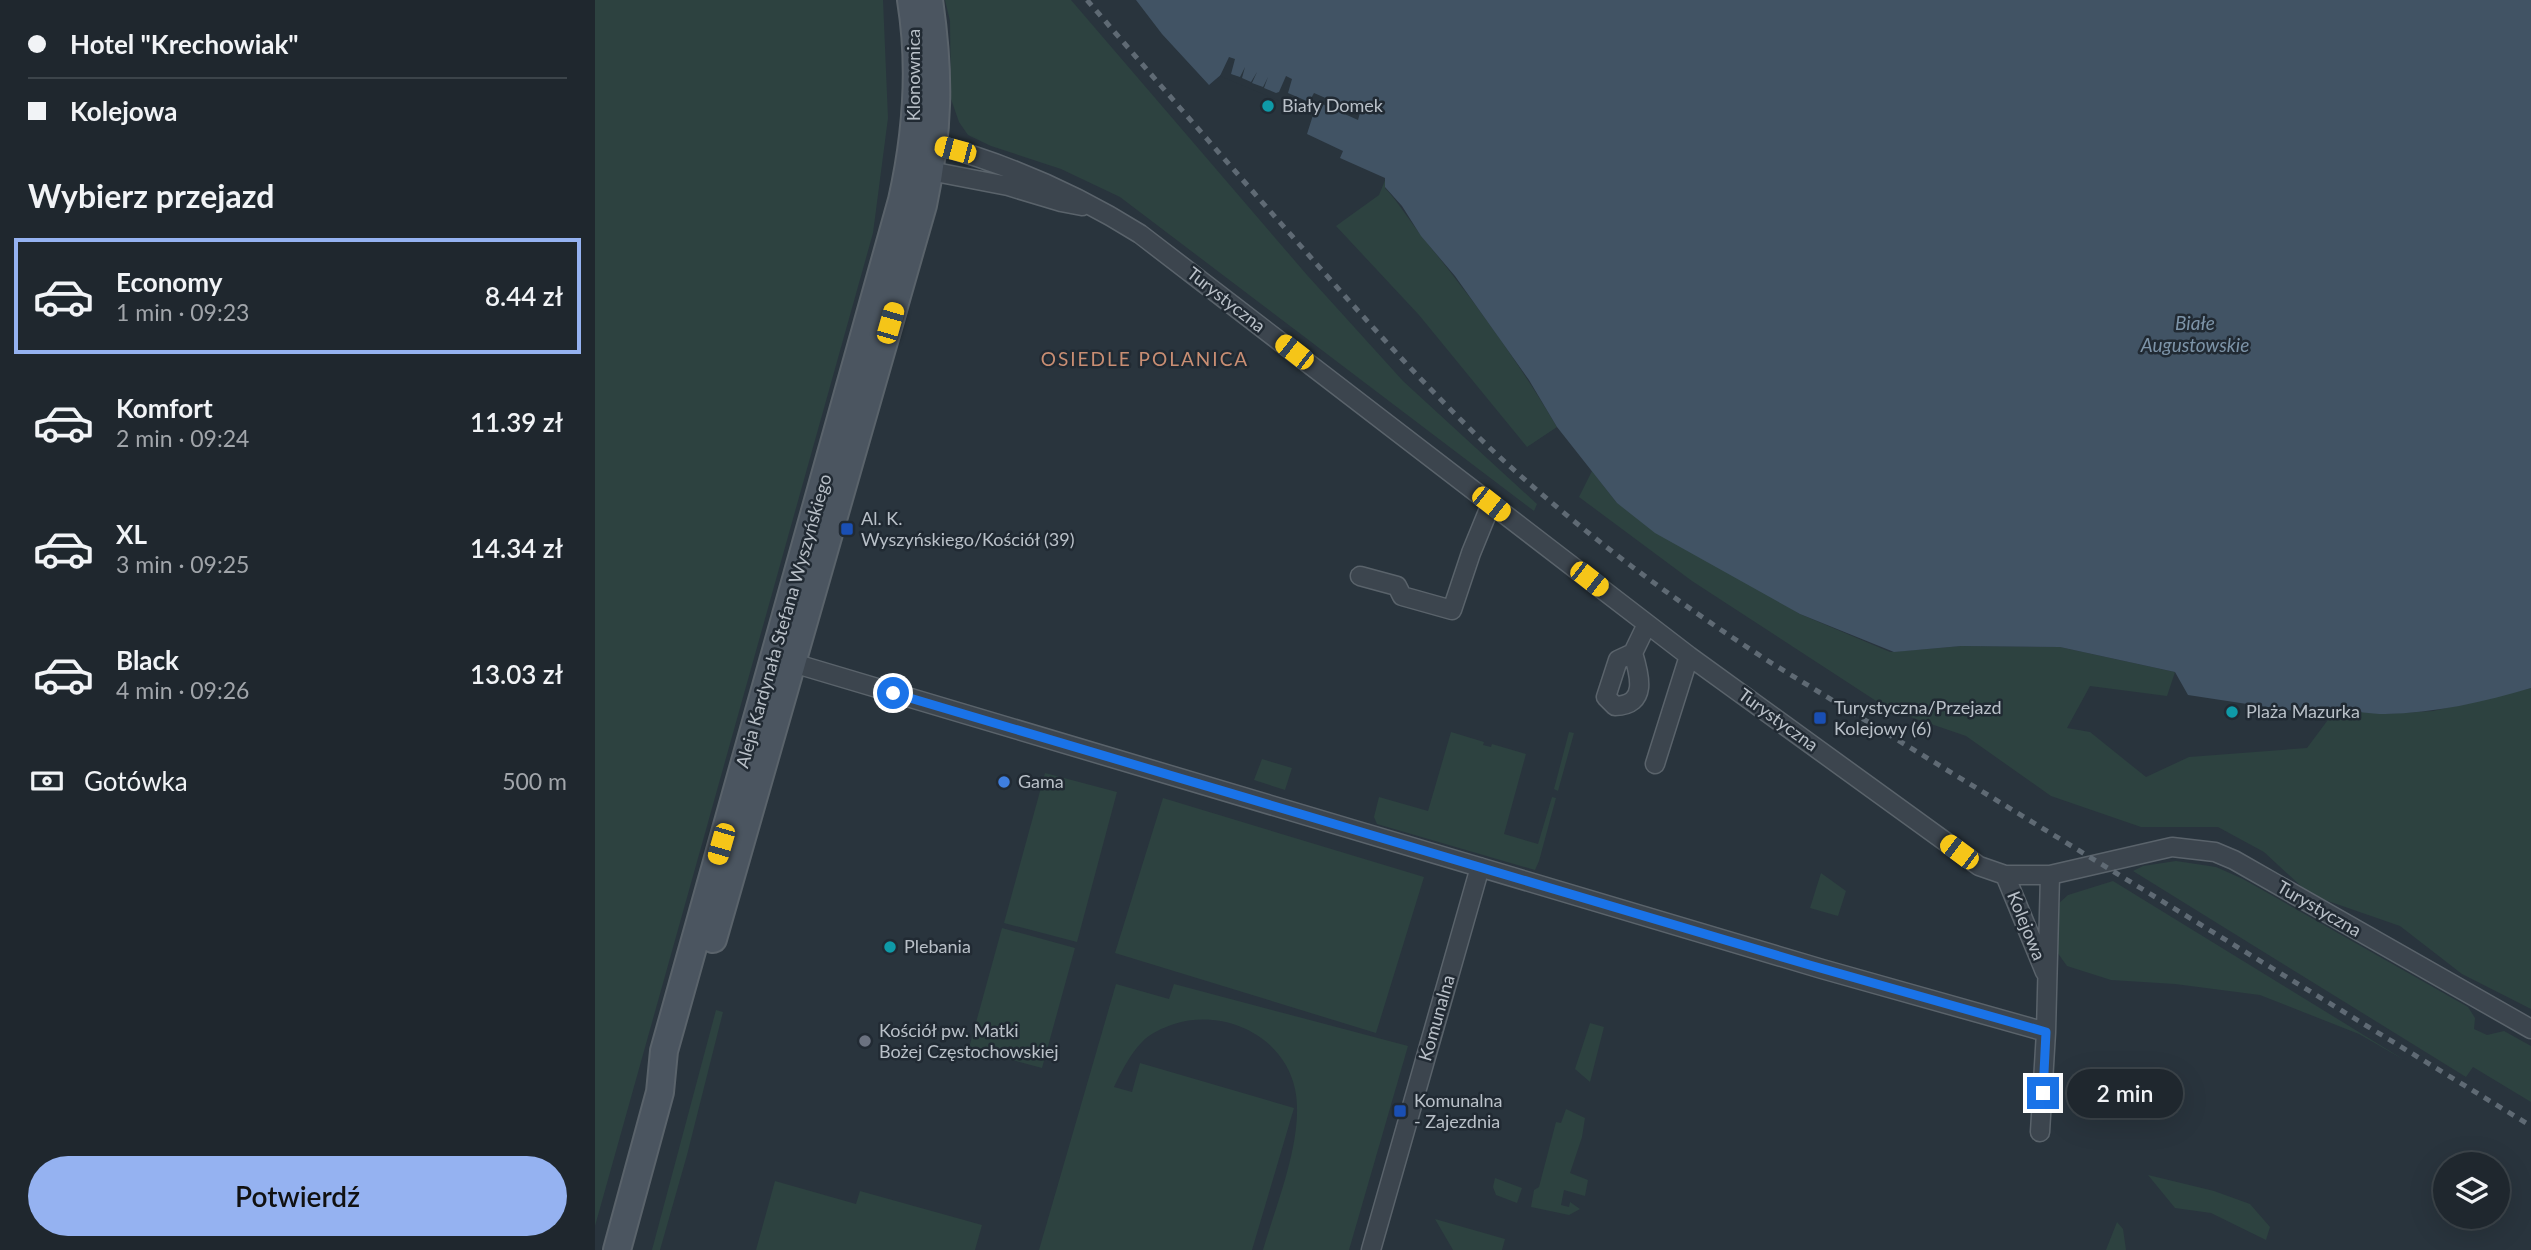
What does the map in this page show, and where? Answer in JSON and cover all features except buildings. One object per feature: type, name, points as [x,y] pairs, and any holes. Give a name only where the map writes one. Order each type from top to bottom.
[{"type":"main road","name":"Klonownica","points":[[911,0],[917,92],[924,147]]},
{"type":"main road","name":"Klonownica","points":[[924,147],[938,92],[929,0]]},
{"type":"main road","points":[[924,147],[930,171]]},
{"type":"main road","name":"Aleja Kardynała Stefana Wyszyńskiego","points":[[617,1250],[660,1092],[679,1055],[687,997],[866,367],[897,222],[924,147]]},
{"type":"main road","name":"Aleja Kardynała Stefana Wyszyńskiego","points":[[866,367],[923,205],[930,171]]},
{"type":"street","name":"Turystyczna","points":[[924,147],[976,156],[1063,189],[1140,234],[1689,656],[1979,866],[2005,874],[2050,875],[2172,847],[2215,852],[2234,860],[2531,1029]]},
{"type":"street","name":"Turystyczna","points":[[930,171],[1008,186],[1062,202],[1096,208]]},
{"type":"street","points":[[1360,576],[1397,586],[1402,596],[1452,610],[1491,504]]},
{"type":"street","points":[[1633,653],[1647,624]]},
{"type":"street","points":[[1655,764],[1689,656]]},
{"type":"street","points":[[784,660],[1822,969],[2046,1032]]},
{"type":"street","name":"Komunalna","points":[[1371,1250],[1480,867]]},
{"type":"street","name":"Kolejowa","points":[[2005,874],[2047,977]]},
{"type":"street","name":"Kolejowa","points":[[2040,1132],[2046,1032],[2050,875]]},
{"type":"green space","points":[[595,0],[883,0],[888,118],[873,233],[595,1226]]},
{"type":"green space","points":[[945,0],[1071,0],[1307,275],[1403,381],[1537,504],[1534,511],[1120,197],[1061,169],[991,146],[968,135],[959,122],[951,99],[950,21]]},
{"type":"green space","points":[[1386,178],[1385,188],[1494,331],[1557,427],[1527,447],[1419,315],[1336,226],[1379,195]]},
{"type":"green space","points":[[1592,471],[1617,503],[1800,614],[1890,652],[1961,646],[2060,647],[2175,672],[2167,696],[2090,686],[2067,728],[2090,732],[2146,777],[2189,757],[2307,748],[2336,709],[2383,714],[2433,711],[2531,688],[2531,1009],[2462,974],[2400,926],[2325,900],[2303,888],[2264,852],[2218,827],[2141,827],[2051,796],[1966,736],[1890,710],[1692,581],[1579,497]]},
{"type":"green space","points":[[1451,732],[1484,742],[1483,745],[1491,747],[1492,744],[1526,754],[1504,834],[1538,844],[1552,797],[1556,798],[1535,870],[1377,824],[1374,817],[1379,797],[1428,811]]},
{"type":"green space","points":[[1569,732],[1574,733],[1558,791],[1554,789]]},
{"type":"green space","points":[[1262,759],[1292,768],[1285,790],[1254,780]]},
{"type":"green space","points":[[1045,773],[1117,792],[1077,942],[1004,923]]},
{"type":"green space","points":[[1163,798],[1424,877],[1376,1033],[1115,953]]},
{"type":"green space","points":[[2176,861],[2216,867],[2243,879],[2468,1007],[2475,1018],[2474,1029],[2487,1035],[2504,1031],[2531,1046],[2531,1102],[2473,1067],[2466,1077],[2133,871],[2143,866]]},
{"type":"green space","points":[[1821,873],[1846,891],[1838,916],[1810,908]]},
{"type":"green space","points":[[2113,881],[2406,1061],[2359,1034],[2260,995],[2175,984],[2111,980],[2067,966],[2057,952],[2058,904],[2068,895]]},
{"type":"green space","points":[[1002,928],[1075,948],[1042,1068],[969,1048]]},
{"type":"green space","points":[[1116,984],[1169,999],[1174,984],[1408,1046],[1349,1250],[1263,1250],[1293,1149],[1297,1108],[1295,1089],[1289,1070],[1265,1041],[1231,1024],[1193,1020],[1174,1024],[1149,1036],[1130,1057],[1114,1087],[1132,1092],[1140,1063],[1294,1108],[1252,1250],[1039,1250]]},
{"type":"green space","points":[[716,1010],[723,1012],[687,1155],[660,1250],[652,1250]]},
{"type":"green space","points":[[1590,1023],[1604,1027],[1590,1082],[1575,1069]]},
{"type":"green space","points":[[1566,1109],[1585,1118],[1582,1137],[1570,1173],[1588,1180],[1585,1196],[1564,1190],[1561,1205],[1569,1207],[1570,1202],[1580,1209],[1569,1215],[1531,1207],[1556,1122],[1561,1123]]},
{"type":"green space","points":[[2148,1175],[2214,1191],[2250,1204],[2270,1227],[2266,1240],[2211,1213],[2175,1208]]},
{"type":"green space","points":[[1495,1178],[1522,1188],[1517,1203],[1496,1195],[1493,1187]]},
{"type":"green space","points":[[775,1181],[856,1204],[860,1191],[982,1225],[975,1250],[756,1250]]},
{"type":"green space","points":[[1435,1219],[1505,1239],[1502,1250],[1453,1250]]},
{"type":"green space","points":[[2117,1222],[2123,1229],[2126,1250],[2106,1250]]},
{"type":"water","name":"Białe Augustowskie","points":[[1136,0],[2531,0],[2531,688],[2441,709],[2385,714],[2345,711],[2320,715],[2188,695],[2175,672],[2060,647],[1961,646],[1894,652],[1800,614],[1655,533],[1617,503],[1557,427],[1529,380],[1455,276],[1385,187],[1385,178],[1340,158],[1343,151],[1307,134],[1314,112],[1223,73],[1209,85],[1162,34]]},
{"type":"pier","points":[[1229,57],[1235,59],[1231,74],[1240,77],[1245,67],[1242,78],[1251,82],[1257,72],[1252,83],[1263,87],[1268,77],[1264,88],[1276,93],[1286,76],[1292,79],[1288,93],[1309,102],[1314,93],[1360,113],[1358,120],[1320,103],[1314,112],[1220,76]]},
{"type":"railway","points":[[1087,0],[1364,318],[1491,449],[1592,536],[1699,615],[1773,664],[2531,1126]]},
{"type":"place","name":"Biały Domek","points":[[1268,106]]},
{"type":"place","name":"Al. K. Wyszyńskiego/Kościół (39)","points":[[847,529]]},
{"type":"place","name":"Plaża Mazurka","points":[[2232,712]]},
{"type":"place","name":"Turystyczna/Przejazd Kolejowy (6)","points":[[1820,718]]},
{"type":"place","name":"Gama","points":[[1004,782]]},
{"type":"place","name":"Plebania","points":[[890,947]]},
{"type":"place","name":"Kościół pw. Matki Bożej Częstochowskiej","points":[[865,1041]]},
{"type":"place","name":"Komunalna - Zajezdnia","points":[[1400,1111]]},
{"type":"district","name":"OSIEDLE POLANICA","points":[[1145,359]]},
{"type":"route","points":[[893,693],[1806,964],[2046,1032],[2043,1093]]}]
